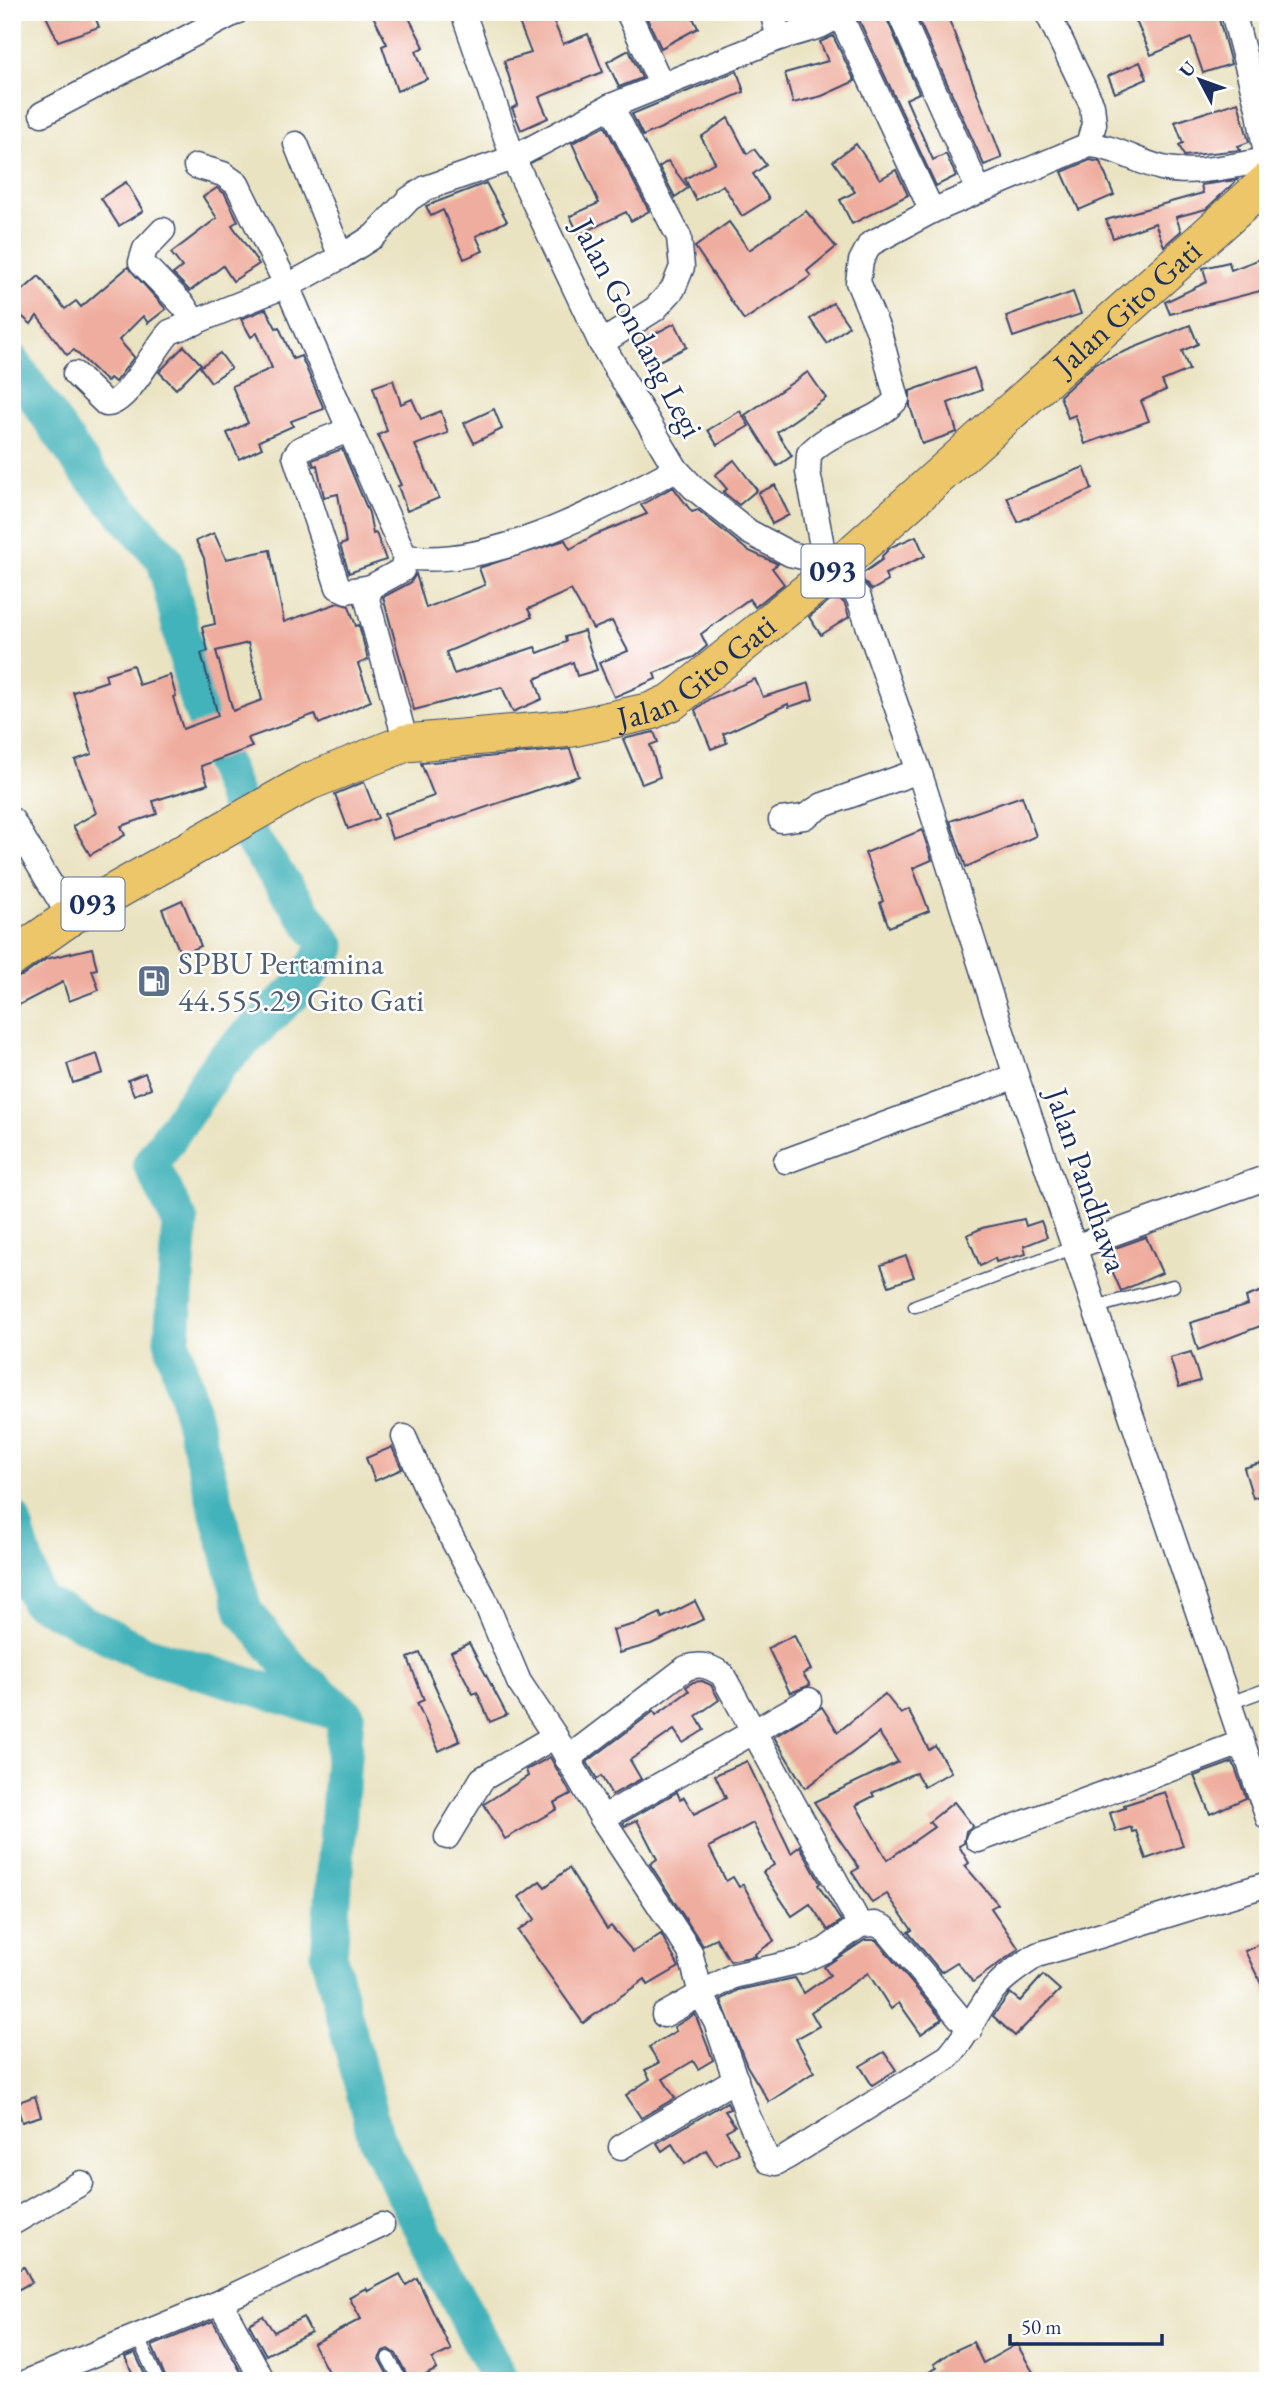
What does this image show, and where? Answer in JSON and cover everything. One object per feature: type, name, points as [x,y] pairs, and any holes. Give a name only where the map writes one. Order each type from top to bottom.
[{"type":"main road","name":"Jalan Gito Gati","points":[[12,958],[70,917],[308,782],[406,743],[573,728],[651,711],[693,687],[1267,170]]},
{"type":"street","points":[[42,114],[236,12]]},
{"type":"street","name":"Jalan Gondang Legi","points":[[463,12],[513,158],[601,343],[676,469],[694,488],[749,532],[790,554],[830,565]]},
{"type":"street","points":[[628,12],[662,86]]},
{"type":"street","points":[[772,12],[779,38]]},
{"type":"street","points":[[899,12],[976,184]]},
{"type":"street","points":[[1047,12],[1092,105],[1094,124],[1088,145]]},
{"type":"street","points":[[830,565],[808,472],[808,454],[839,431],[887,411],[897,399],[879,332],[858,282],[861,261],[870,244],[976,184],[1088,145],[1103,145],[1136,161],[1178,171],[1267,170],[1259,112],[1233,12]]},
{"type":"street","points":[[75,374],[106,404],[114,404],[129,390],[156,346],[170,332],[226,307],[287,286],[341,257],[374,236],[416,193],[513,158],[611,106],[779,38],[820,26],[843,14],[932,211]]},
{"type":"street","points":[[601,343],[655,309],[673,289],[682,267],[679,237],[611,106]]},
{"type":"street","points":[[296,144],[341,257]]},
{"type":"street","points":[[197,166],[223,174],[237,184],[287,286],[405,557],[402,570],[371,587],[347,591],[338,587],[295,456],[300,449],[349,429]]},
{"type":"street","points":[[163,230],[145,249],[141,262],[184,306],[195,323]]},
{"type":"street","points":[[405,557],[434,561],[502,547],[609,504],[676,469]]},
{"type":"street","name":"Jalan Pandhawa","points":[[830,565],[858,596],[919,771],[1016,1076],[1096,1307],[1227,1704],[1268,1818]]},
{"type":"street","points":[[371,587],[368,598],[406,743]]},
{"type":"street","points":[[781,820],[804,817],[822,805],[919,771]]},
{"type":"street","points":[[12,820],[70,917]]},
{"type":"street","points":[[786,1161],[1016,1076]]},
{"type":"street","points":[[1075,1247],[1268,1177]]},
{"type":"street","points":[[404,1437],[434,1505],[483,1596],[519,1682],[555,1736],[602,1818],[690,1952],[701,1994],[716,2022],[760,2146],[768,2161],[776,2163],[948,2057],[970,2030],[993,1990],[1009,1974],[1037,1955],[1268,1884]]},
{"type":"street","points":[[568,1759],[686,1668],[709,1666],[722,1674],[860,1925]]},
{"type":"street","points":[[602,1818],[809,1700]]},
{"type":"street","points":[[447,1838],[482,1780],[555,1736]]},
{"type":"street","points":[[978,1840],[1241,1743]]},
{"type":"street","points":[[664,2015],[733,1976],[801,1961],[825,1950],[860,1925],[875,1924],[885,1928],[970,2030]]},
{"type":"street","points":[[621,2147],[736,2079]]},
{"type":"street","points":[[12,2223],[81,2183]]},
{"type":"street","points":[[29,2381],[220,2302],[382,2225]]},
{"type":"street","points":[[220,2302],[263,2381]]},
{"type":"lane","points":[[915,1306],[1075,1247]]},
{"type":"lane","points":[[1096,1307],[1173,1286]]},
{"type":"lane","points":[[1227,1704],[1268,1689]]},
{"type":"lane","points":[[137,2336],[158,2381]]},
{"type":"lane","points":[[388,2358],[401,2381]]},
{"type":"building","points":[[44,12],[93,12],[99,27],[58,41]]},
{"type":"building","points":[[371,12],[406,12],[424,47],[416,51],[427,79],[397,91],[382,46],[387,44]]},
{"type":"building","points":[[515,12],[550,12],[563,44],[588,34],[603,72],[539,97],[548,118],[521,130],[512,108],[518,105],[504,61],[531,53]]},
{"type":"building","points":[[644,12],[690,12],[698,28],[661,48]]},
{"type":"building","points":[[862,12],[884,12],[919,93],[906,99],[933,160],[946,154],[956,176],[936,186],[859,20]]},
{"type":"building","points":[[915,12],[946,12],[1002,158],[984,165]]},
{"type":"building","points":[[1132,12],[1217,12],[1231,64],[1203,73],[1191,38],[1151,55]]},
{"type":"building","points":[[833,36],[855,81],[822,96],[793,103],[785,73],[828,61],[820,42]]},
{"type":"building","points":[[629,50],[642,78],[619,87],[607,62]]},
{"type":"building","points":[[1140,62],[1147,79],[1115,93],[1108,76]]},
{"type":"building","points":[[737,71],[744,92],[643,136],[632,114]]},
{"type":"building","points":[[1238,102],[1249,142],[1238,146],[1240,150],[1184,156],[1179,145],[1183,143],[1175,122]]},
{"type":"building","points":[[728,118],[747,154],[754,149],[766,165],[753,174],[769,199],[742,216],[723,185],[696,200],[685,179],[715,162],[701,137]]},
{"type":"building","points":[[605,126],[649,211],[631,221],[626,212],[579,235],[570,216],[599,203],[572,143]]},
{"type":"building","points":[[856,144],[880,179],[896,170],[908,195],[852,224],[840,200],[855,192],[833,161]]},
{"type":"building","points":[[1090,160],[1100,162],[1114,195],[1079,210],[1062,172]]},
{"type":"building","points":[[668,161],[688,188],[675,197],[659,167]]},
{"type":"building","points":[[1237,180],[1206,209],[1176,217],[1181,231],[1164,246],[1155,223],[1113,238],[1106,220],[1203,193],[1201,185]]},
{"type":"building","points":[[126,182],[143,211],[119,226],[101,198]]},
{"type":"building","points":[[486,183],[507,221],[476,236],[483,251],[464,259],[443,210],[431,216],[426,206]]},
{"type":"building","points":[[217,188],[225,194],[238,221],[232,225],[259,264],[233,281],[223,266],[190,291],[173,274],[182,267],[171,253],[217,218],[203,197]]},
{"type":"building","points":[[806,211],[836,247],[807,271],[811,276],[744,320],[695,247],[729,222],[749,250]]},
{"type":"building","points":[[1268,256],[1268,289],[1170,314],[1165,302],[1207,282],[1203,268],[1229,262],[1231,270]]},
{"type":"building","points":[[128,267],[166,309],[148,323],[143,316],[119,340],[134,357],[115,382],[110,378],[107,382],[74,350],[67,355],[37,316],[31,324],[12,308],[12,300],[39,276],[65,309],[76,301],[81,307]]},
{"type":"building","points":[[1073,292],[1081,314],[1013,337],[1006,316]]},
{"type":"building","points":[[833,303],[849,326],[827,343],[810,319]]},
{"type":"building","points":[[266,309],[276,328],[279,327],[293,359],[301,356],[324,409],[291,421],[293,426],[259,441],[262,448],[239,459],[227,433],[248,423],[232,386],[272,368],[257,333],[251,337],[241,319]]},
{"type":"building","points":[[675,323],[687,347],[651,365],[639,342]]},
{"type":"building","points":[[1190,325],[1198,344],[1182,351],[1189,370],[1162,381],[1166,390],[1141,401],[1149,421],[1085,444],[1075,415],[1068,418],[1060,396],[1096,363]]},
{"type":"building","points":[[184,346],[201,364],[176,389],[159,372]]},
{"type":"building","points":[[220,353],[231,368],[211,382],[200,367]]},
{"type":"building","points":[[974,368],[982,390],[948,403],[957,432],[922,444],[910,406],[910,391]]},
{"type":"building","points":[[808,372],[826,398],[777,432],[792,456],[777,466],[745,415]]},
{"type":"building","points":[[393,380],[401,404],[412,399],[421,419],[441,411],[448,433],[415,445],[439,498],[407,511],[398,486],[401,485],[378,435],[387,431],[373,387]]},
{"type":"building","points":[[494,409],[502,429],[474,443],[464,423]]},
{"type":"building","points":[[740,411],[749,426],[717,445],[708,430]]},
{"type":"building","points":[[342,449],[369,513],[373,534],[376,533],[386,560],[349,573],[340,545],[346,543],[338,494],[324,497],[317,465],[314,466],[312,460]]},
{"type":"building","points":[[734,460],[757,490],[739,505],[723,492],[727,489],[715,475]]},
{"type":"building","points":[[1084,467],[1092,489],[1018,522],[1007,497]]},
{"type":"building","points":[[775,485],[789,515],[772,524],[758,493]]},
{"type":"building","points":[[673,487],[692,512],[698,510],[747,550],[778,564],[772,568],[784,584],[755,607],[749,599],[701,634],[707,646],[694,657],[654,673],[656,679],[614,697],[599,663],[628,651],[612,621],[593,629],[571,590],[528,609],[532,617],[446,652],[454,674],[535,647],[538,653],[566,642],[565,637],[584,631],[597,670],[577,676],[573,662],[535,679],[542,699],[513,712],[502,687],[414,710],[383,597],[410,583],[416,574],[426,608],[485,585],[479,568],[565,540],[570,549],[595,535],[647,514],[641,505]]},
{"type":"building","points":[[214,533],[226,559],[270,550],[284,622],[338,603],[349,606],[356,626],[359,625],[368,660],[358,664],[371,701],[319,724],[315,714],[248,738],[252,747],[201,766],[208,784],[153,801],[157,814],[121,826],[125,835],[90,855],[73,826],[96,813],[75,760],[92,754],[73,692],[107,681],[105,674],[133,665],[139,685],[170,675],[176,696],[173,697],[183,729],[218,716],[201,653],[208,651],[202,627],[215,624],[204,558],[196,541]],"holes":[[[248,643],[262,700],[233,711],[216,651]]]},
{"type":"building","points":[[916,536],[925,556],[885,574],[888,581],[872,590],[859,576],[883,559],[882,556],[891,547]]},
{"type":"building","points":[[836,595],[845,604],[849,617],[821,635],[809,617]]},
{"type":"building","points":[[755,679],[763,697],[809,683],[813,699],[789,707],[788,704],[723,734],[727,743],[711,749],[695,710],[709,699]]},
{"type":"building","points":[[654,732],[658,742],[650,745],[660,777],[642,784],[623,739]]},
{"type":"building","points":[[570,749],[579,776],[392,839],[384,814],[434,796],[421,763]]},
{"type":"building","points":[[364,782],[378,818],[348,829],[335,794]]},
{"type":"building","points":[[1022,796],[1036,836],[966,867],[950,821]]},
{"type":"building","points":[[922,830],[932,860],[913,868],[929,911],[889,927],[880,903],[883,901],[865,853]]},
{"type":"building","points":[[182,900],[201,946],[181,955],[162,909]]},
{"type":"building","points":[[92,948],[97,969],[92,970],[99,990],[69,1001],[63,982],[19,1005],[12,992],[12,979],[24,975],[46,959]]},
{"type":"building","points":[[97,1054],[103,1073],[73,1083],[67,1064]]},
{"type":"building","points":[[145,1073],[151,1088],[134,1095],[128,1080]]},
{"type":"building","points":[[1024,1219],[1026,1226],[1041,1221],[1047,1237],[1024,1246],[1026,1254],[996,1262],[995,1258],[980,1266],[967,1235],[982,1228]]},
{"type":"building","points":[[1146,1237],[1162,1273],[1121,1291],[1104,1252]]},
{"type":"building","points":[[906,1256],[914,1277],[889,1286],[881,1265]]},
{"type":"building","points":[[1268,1289],[1268,1323],[1198,1350],[1190,1323],[1248,1305],[1246,1297]]},
{"type":"building","points":[[1191,1352],[1200,1381],[1179,1387],[1170,1358]]},
{"type":"building","points":[[392,1447],[402,1469],[375,1481],[366,1458]]},
{"type":"building","points":[[1260,1463],[1268,1493],[1253,1498],[1244,1468]]},
{"type":"building","points":[[695,1601],[704,1619],[651,1644],[619,1653],[613,1630],[639,1623],[660,1613],[662,1618]]},
{"type":"building","points":[[794,1635],[811,1670],[803,1674],[810,1685],[790,1693],[768,1648]]},
{"type":"building","points":[[469,1643],[507,1715],[490,1722],[477,1692],[473,1694],[451,1652]]},
{"type":"building","points":[[420,1653],[460,1741],[439,1751],[417,1703],[424,1700],[408,1658]]},
{"type":"building","points":[[702,1681],[711,1685],[719,1700],[696,1716],[704,1730],[683,1743],[674,1730],[630,1760],[641,1779],[612,1795],[601,1776],[597,1779],[587,1762],[654,1711],[656,1715],[689,1691],[686,1687],[693,1682]]},
{"type":"building","points":[[885,1694],[901,1714],[908,1710],[929,1750],[935,1746],[951,1772],[924,1787],[916,1773],[910,1775],[872,1793],[874,1796],[856,1805],[887,1860],[934,1827],[929,1822],[954,1802],[973,1826],[966,1831],[964,1843],[959,1846],[969,1863],[965,1866],[998,1904],[991,1908],[1019,1949],[973,1982],[957,1962],[941,1972],[908,1932],[912,1930],[887,1894],[872,1903],[852,1872],[859,1868],[814,1802],[898,1762],[879,1733],[805,1788],[774,1737],[822,1707],[838,1732]]},
{"type":"building","points":[[550,1757],[571,1794],[554,1803],[557,1809],[505,1839],[484,1804],[528,1776],[526,1770]]},
{"type":"building","points":[[747,1761],[791,1853],[800,1846],[820,1883],[818,1885],[841,1921],[828,1930],[810,1904],[792,1916],[763,1872],[774,1865],[753,1823],[709,1847],[726,1881],[733,1877],[739,1887],[743,1884],[774,1941],[755,1954],[756,1956],[730,1961],[716,1938],[703,1946],[650,1864],[657,1859],[637,1820],[625,1826],[623,1823],[677,1792],[680,1799],[684,1797],[694,1814],[726,1798],[715,1775]]},
{"type":"building","points":[[1233,1762],[1246,1798],[1210,1814],[1194,1776]]},
{"type":"building","points":[[1165,1792],[1183,1846],[1146,1859],[1136,1831],[1132,1832],[1131,1827],[1116,1832],[1110,1813],[1125,1808],[1124,1805]]},
{"type":"building","points":[[569,1868],[607,1929],[611,1926],[633,1952],[661,1934],[679,1967],[648,1985],[645,1979],[583,2023],[518,1931],[535,1919],[519,1897],[540,1881],[545,1887]]},
{"type":"building","points":[[865,1940],[876,1940],[942,2019],[921,2034],[899,2003],[891,2009],[868,1973],[811,2012],[819,2026],[796,2039],[814,2072],[769,2102],[747,2066],[721,2000],[738,1990],[795,1978],[804,1993],[830,1975],[824,1967]]},
{"type":"building","points":[[1268,1940],[1268,1998],[1245,1951]]},
{"type":"building","points":[[1043,1975],[1060,1990],[1015,2036],[993,2016],[1010,1993],[1020,2001]]},
{"type":"building","points":[[695,2014],[713,2060],[698,2069],[693,2061],[663,2079],[675,2098],[641,2118],[626,2095],[650,2079],[645,2070],[659,2063],[649,2047],[676,2031],[674,2027]]},
{"type":"building","points":[[884,2052],[896,2070],[872,2085],[860,2066]]},
{"type":"building","points":[[35,2096],[41,2116],[22,2122],[16,2103]]},
{"type":"building","points":[[727,2102],[730,2109],[725,2111],[735,2126],[726,2131],[739,2153],[716,2166],[706,2150],[685,2164],[672,2144],[662,2151],[657,2143]]},
{"type":"building","points":[[24,2267],[32,2282],[12,2293],[12,2273]]},
{"type":"building","points":[[400,2274],[406,2285],[417,2278],[451,2350],[432,2359],[437,2369],[414,2381],[410,2381],[396,2354],[389,2349],[383,2351],[379,2359],[391,2381],[333,2381],[313,2344],[361,2319],[349,2297],[366,2288],[368,2291]]},
{"type":"building","points":[[263,2316],[274,2332],[303,2317],[311,2332],[266,2355],[249,2324]]},
{"type":"building","points":[[213,2321],[242,2374],[231,2381],[167,2381],[152,2346]]},
{"type":"building","points":[[973,2342],[983,2363],[1017,2344],[1038,2381],[912,2381],[937,2368],[934,2364],[949,2353]]},
{"type":"building","points":[[135,2353],[148,2381],[136,2381],[125,2357]]},
{"type":"waterway","points":[[12,362],[85,469],[165,560],[195,693],[252,840],[328,947],[299,988],[220,1063],[151,1164],[180,1222],[172,1341],[244,1611],[294,1672],[346,1715]]},
{"type":"waterway","points":[[12,1519],[37,1600],[145,1654],[346,1715],[329,1957],[376,2138],[500,2381]]},
{"type":"place","name":"SPBU Pertamina 44.555.29 Gito Gati","points":[[154,981]]}]
